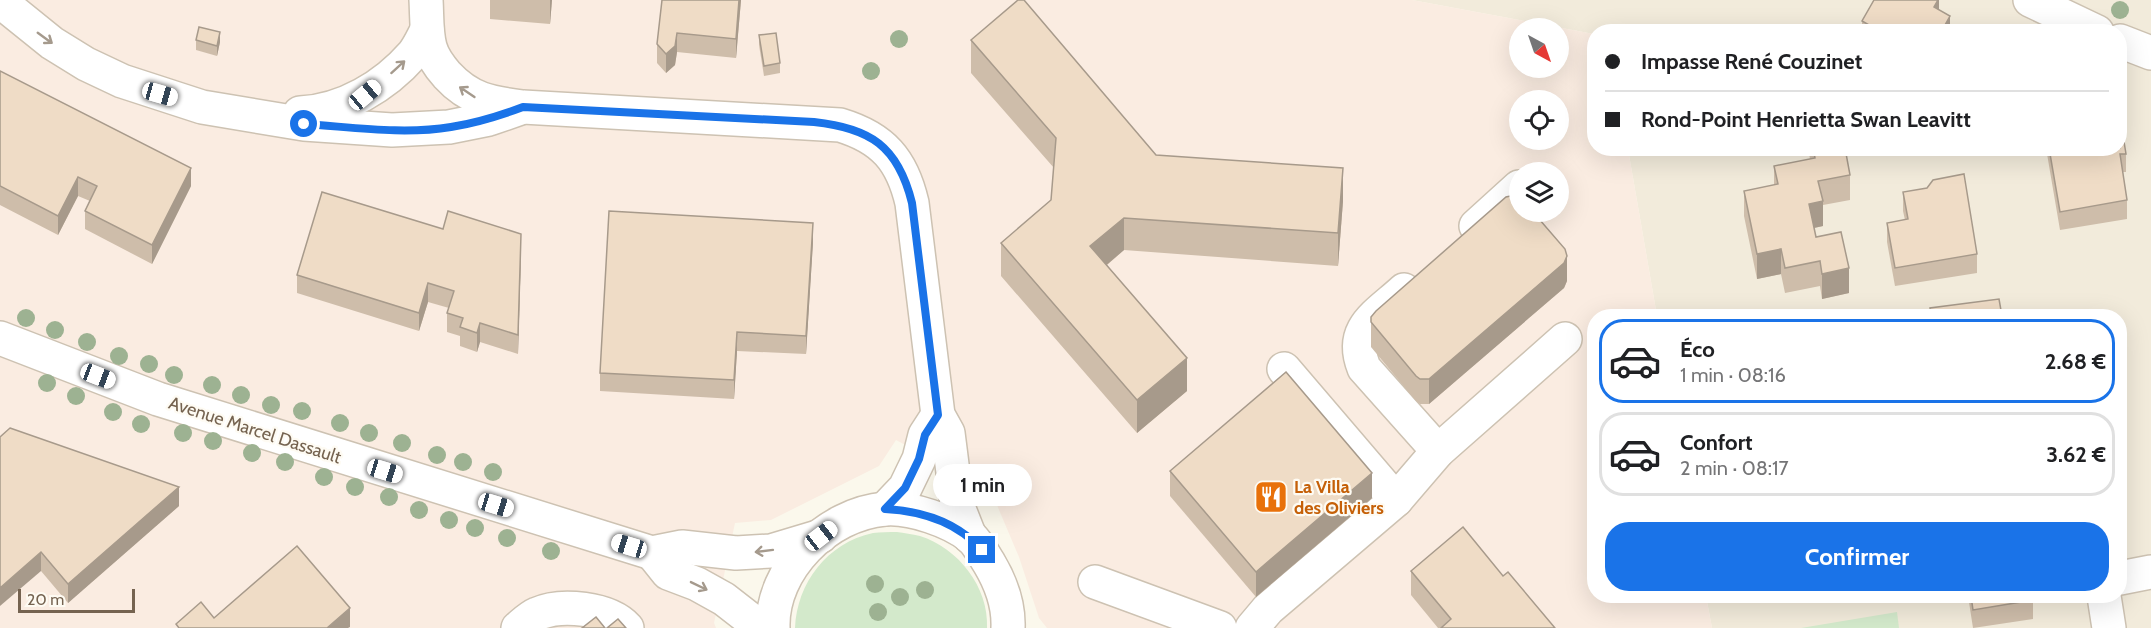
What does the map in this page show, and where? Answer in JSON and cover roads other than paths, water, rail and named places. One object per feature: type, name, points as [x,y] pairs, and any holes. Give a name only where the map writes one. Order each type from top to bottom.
[{"type":"street","points":[[2030,0],[2080,24]]},
{"type":"street","points":[[0,1],[52,43],[86,64],[122,81],[202,107],[304,124],[392,130],[449,127],[489,119],[523,107]]},
{"type":"street","points":[[248,114],[305,113],[337,106],[365,95],[414,53],[427,15]]},
{"type":"street","points":[[427,15],[430,49],[439,66],[456,84],[474,97],[523,107],[840,125],[857,130],[886,150],[902,171],[912,203],[938,415],[948,433],[957,504],[970,537]]},
{"type":"street","points":[[2127,44],[2151,53]]},
{"type":"street","points":[[1458,242],[1509,196]]},
{"type":"street","points":[[1423,273],[1370,321],[1359,336],[1358,352],[1364,368],[1438,451]]},
{"type":"street","name":"Avenue Marcel Dassault","points":[[0,338],[158,399],[652,553],[682,547],[736,553],[771,551],[821,536]]},
{"type":"street","points":[[1252,628],[1268,609],[1396,500],[1438,451],[1565,339]]},
{"type":"street","points":[[1284,369],[1396,500]]},
{"type":"street","points":[[885,509],[905,488],[919,459],[925,435],[938,415]]},
{"type":"street","points":[[773,628],[774,605],[780,587],[793,564],[830,528],[859,516],[885,509],[932,517],[950,524],[970,537],[982,550],[998,578],[1010,627]]},
{"type":"street","name":"Avenue Marcel Dassault","points":[[652,553],[668,573],[697,584],[724,599],[758,628]]},
{"type":"street","points":[[2127,577],[2151,572]]},
{"type":"street","points":[[1095,582],[1220,628]]},
{"type":"street","points":[[2105,603],[2109,628]]},
{"type":"street","points":[[528,621],[555,610],[590,610],[614,618],[627,628]]},
{"type":"place","name":"La Villa des Oliviers","points":[[1271,497]]}]
